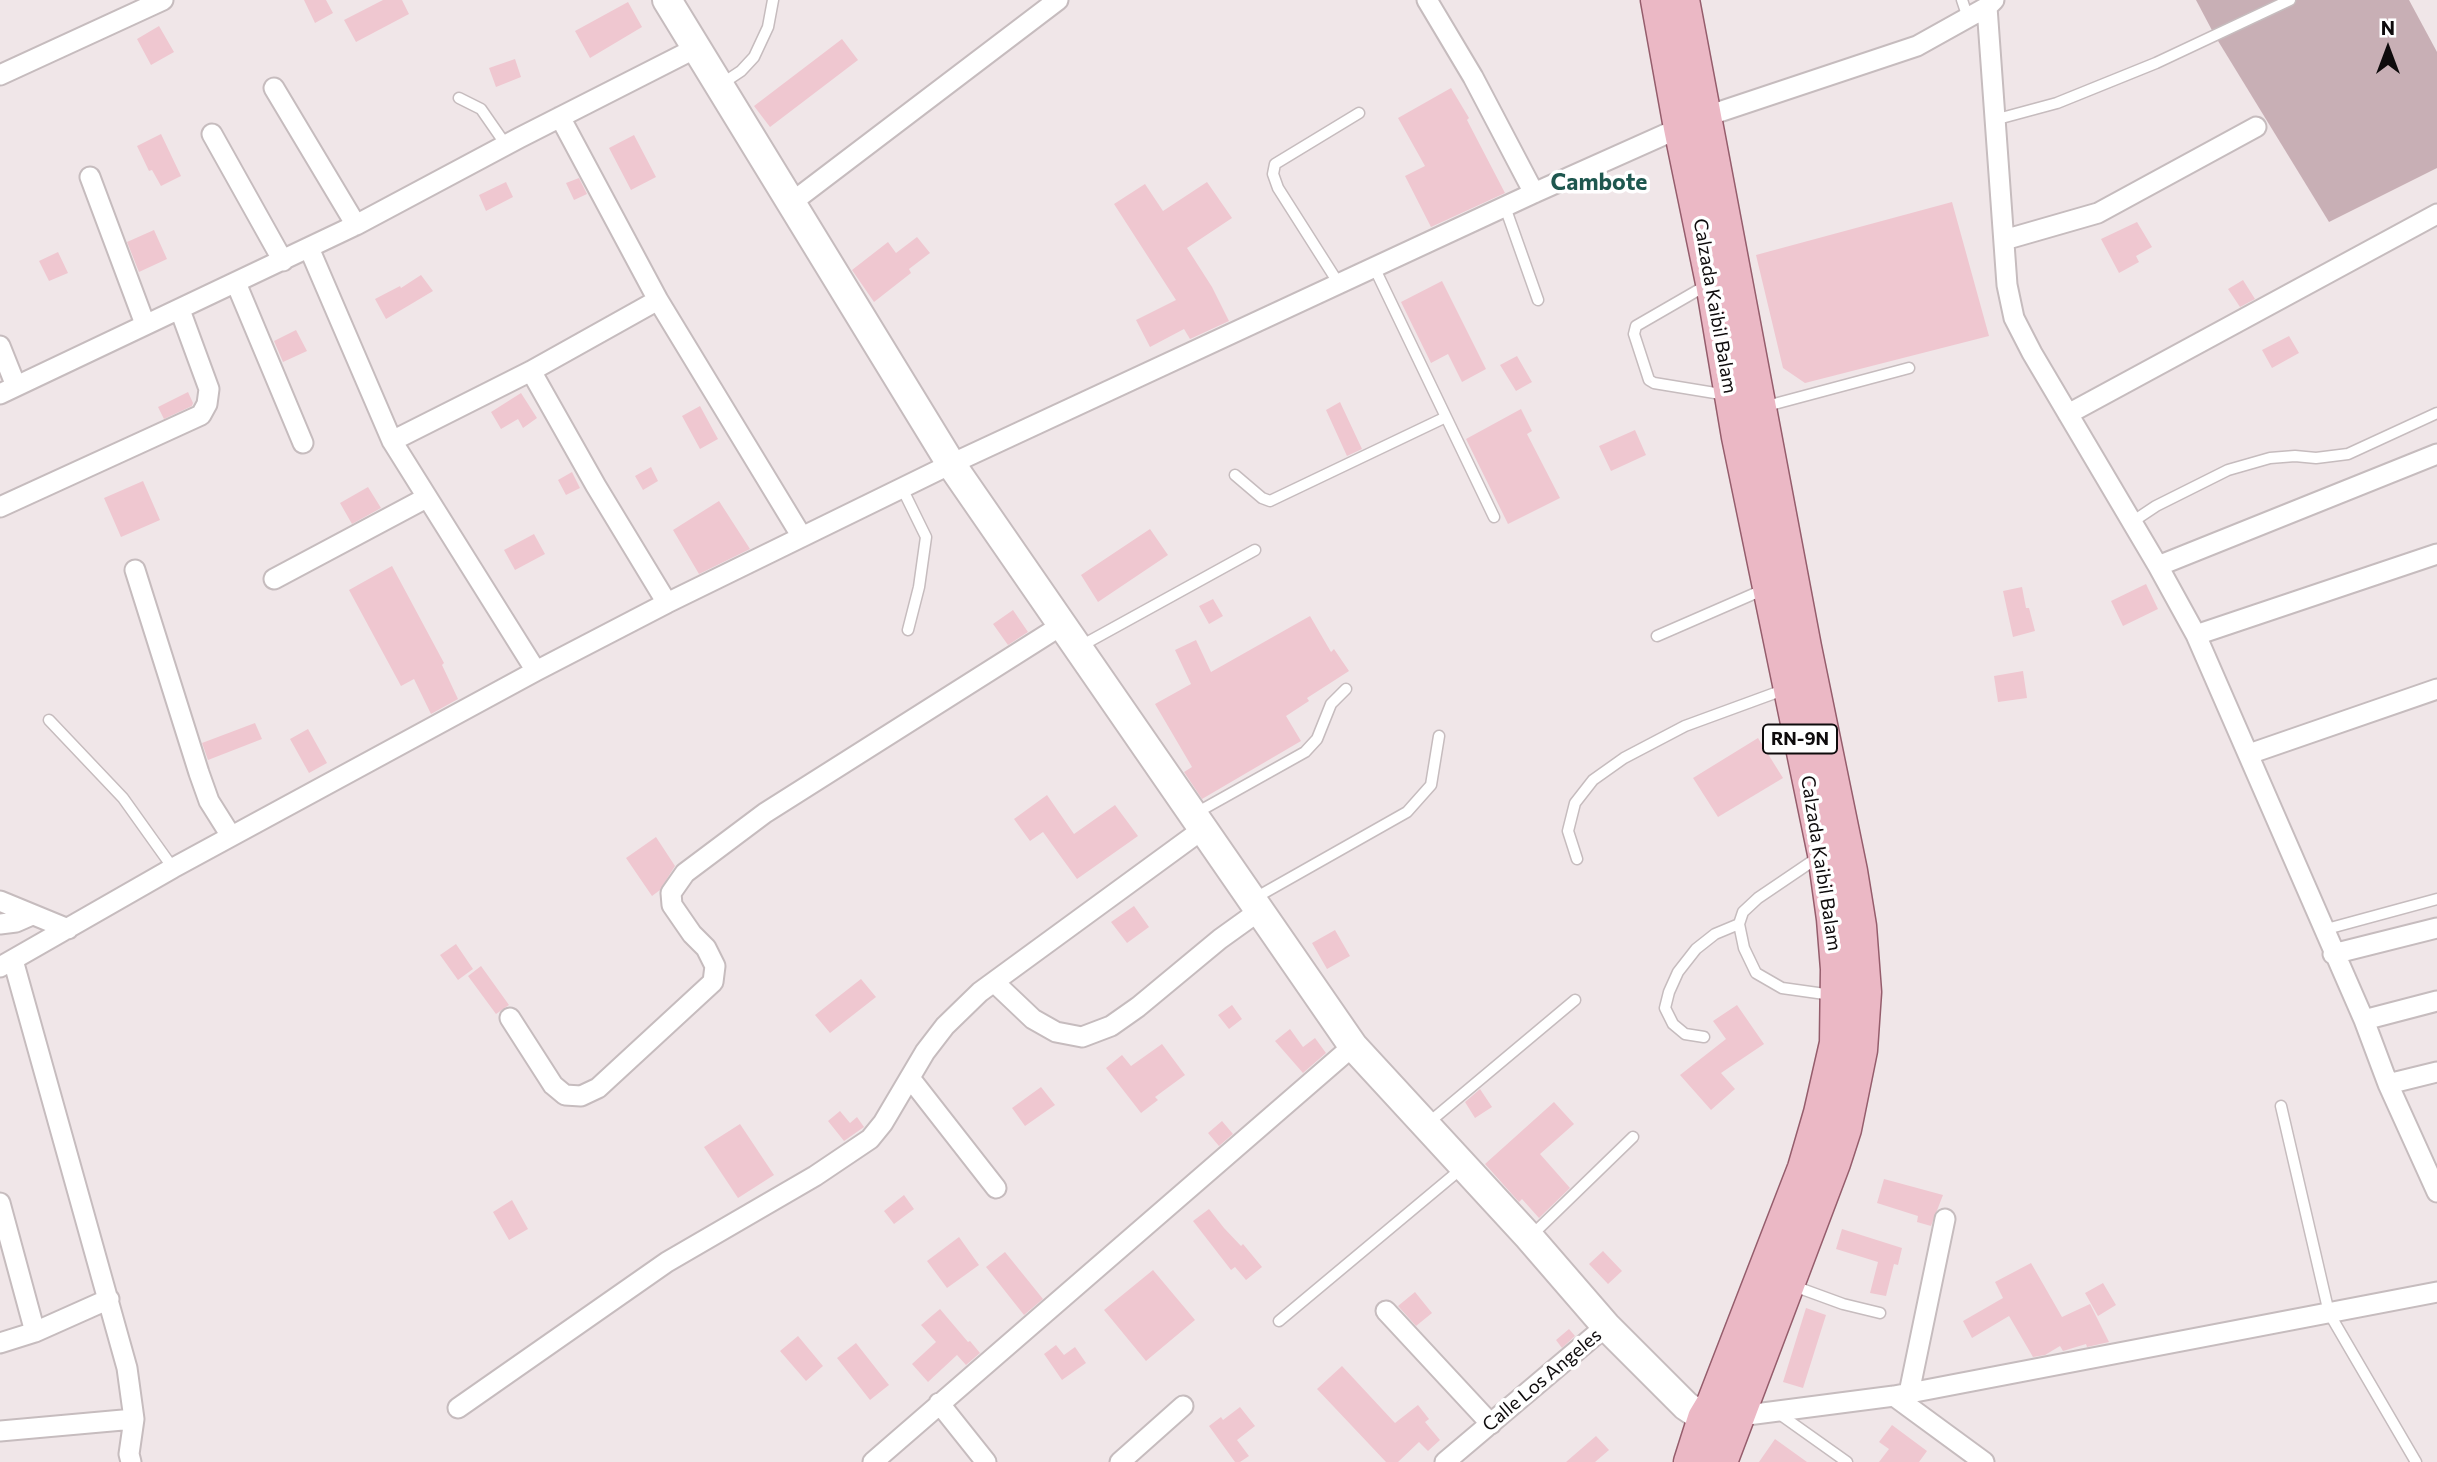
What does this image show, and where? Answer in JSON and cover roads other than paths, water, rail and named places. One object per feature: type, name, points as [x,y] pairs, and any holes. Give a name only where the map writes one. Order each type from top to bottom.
[{"type":"main road","name":"Calzada Kaibil Balam","points":[[1657,0],[1692,122],[1745,401],[1769,587],[1824,854],[1837,969],[1836,1043],[1832,1068],[1804,1168],[1713,1403],[1704,1418],[1690,1462]]},
{"type":"main road","name":"Calzada Kaibil Balam","points":[[1683,0],[1692,122],[1712,283],[1745,401],[1810,673],[1852,871],[1865,992],[1861,1050],[1845,1129],[1721,1462]]},
{"type":"street","points":[[0,75],[163,0]]},
{"type":"street","points":[[667,0],[951,464],[1353,1046],[1529,1237],[1606,1326],[1686,1406],[1704,1418],[1736,1417],[1901,1395],[2437,1292]]},
{"type":"street","points":[[791,203],[1058,0]]},
{"type":"street","points":[[1427,0],[1534,193]]},
{"type":"street","points":[[131,1462],[129,1454],[134,1419],[127,1368],[110,1299],[6,963],[231,836],[536,671],[667,603],[951,464],[1692,122],[1917,46],[1965,9],[1991,4],[1994,121],[2007,285],[2014,318],[2196,635],[2437,1192]]},
{"type":"street","points":[[0,346],[8,390],[356,225],[696,48]]},
{"type":"street","points":[[274,88],[356,225]]},
{"type":"street","points":[[560,117],[658,300],[802,537]]},
{"type":"street","points":[[2004,240],[2098,213],[2256,127]]},
{"type":"street","points":[[212,134],[283,261]]},
{"type":"street","points":[[90,177],[145,324]]},
{"type":"street","points":[[2068,414],[2437,214]]},
{"type":"street","points":[[309,248],[392,441],[536,671]]},
{"type":"street","points":[[236,283],[303,443]]},
{"type":"street","points":[[392,441],[531,371],[658,300]]},
{"type":"street","points":[[0,507],[201,415],[207,404],[209,389],[180,310]]},
{"type":"street","points":[[531,371],[667,603]]},
{"type":"street","points":[[2158,566],[2437,454]]},
{"type":"street","points":[[274,579],[426,498]]},
{"type":"street","points":[[2196,635],[2437,554]]},
{"type":"street","points":[[135,570],[209,802],[231,836]]},
{"type":"street","points":[[510,1018],[552,1085],[565,1095],[581,1096],[598,1088],[713,982],[715,966],[706,948],[692,934],[672,905],[671,892],[685,873],[765,813],[1070,637]]},
{"type":"street","points":[[2249,754],[2437,689]]},
{"type":"street","points":[[458,1408],[667,1262],[815,1176],[870,1139],[883,1123],[925,1052],[945,1026],[994,982],[1198,822]]},
{"type":"street","points":[[0,901],[68,929]]},
{"type":"street","points":[[994,982],[1033,1019],[1056,1032],[1082,1037],[1111,1026],[1138,1007],[1220,939],[1255,905]]},
{"type":"street","points":[[0,924],[16,922],[32,915]]},
{"type":"street","points":[[2333,954],[2437,928]]},
{"type":"street","points":[[2364,1020],[2437,1001]]},
{"type":"street","points":[[873,1462],[1353,1046]]},
{"type":"street","points":[[2388,1084],[2437,1072]]},
{"type":"street","points":[[910,1078],[996,1188]]},
{"type":"street","points":[[0,1203],[35,1332]]},
{"type":"street","points":[[1901,1395],[1945,1219]]},
{"type":"street","points":[[0,1343],[35,1332],[110,1299]]},
{"type":"street","points":[[1386,1311],[1491,1424]]},
{"type":"street","name":"Calle Los Angeles","points":[[1445,1462],[1606,1326]]},
{"type":"street","points":[[1901,1395],[1984,1462]]},
{"type":"street","points":[[939,1403],[986,1462]]},
{"type":"street","points":[[1120,1462],[1183,1406]]},
{"type":"street","points":[[0,1431],[134,1419]]},
{"type":"lane","points":[[719,85],[741,71],[754,57],[768,27],[773,0]]},
{"type":"lane","points":[[1994,121],[2057,103],[2156,63],[2290,0]]},
{"type":"lane","points":[[459,98],[481,109],[506,145]]},
{"type":"lane","points":[[1339,284],[1278,188],[1273,174],[1275,164],[1359,113]]},
{"type":"lane","points":[[1505,206],[1538,300]]},
{"type":"lane","points":[[1374,267],[1493,517]]},
{"type":"lane","points":[[1712,283],[1636,326],[1634,334],[1649,380],[1745,401],[1909,368]]},
{"type":"lane","points":[[2132,522],[2156,506],[2228,470],[2270,458],[2316,458],[2348,454],[2437,413]]},
{"type":"lane","points":[[1235,475],[1262,498],[1270,501],[1446,417]]},
{"type":"lane","points":[[902,488],[926,537],[919,587],[908,630]]},
{"type":"lane","points":[[1070,637],[1255,550]]},
{"type":"lane","points":[[1657,636],[1769,587]]},
{"type":"lane","points":[[1577,859],[1569,831],[1575,803],[1593,780],[1624,758],[1685,726],[1789,687]]},
{"type":"lane","points":[[1198,822],[1305,752],[1317,739],[1332,704],[1346,689]]},
{"type":"lane","points":[[49,720],[123,799],[173,868]]},
{"type":"lane","points":[[1255,905],[1407,812],[1431,785],[1439,736]]},
{"type":"lane","points":[[1824,854],[1758,898],[1743,912],[1739,924],[1744,948],[1756,973],[1782,988],[1837,995]]},
{"type":"lane","points":[[2323,930],[2437,899]]},
{"type":"lane","points":[[1704,1037],[1685,1034],[1673,1024],[1665,1008],[1669,992],[1678,972],[1696,950],[1715,934],[1739,924]]},
{"type":"lane","points":[[1426,1125],[1575,1000]]},
{"type":"lane","points":[[2281,1106],[2329,1313],[2416,1462]]},
{"type":"lane","points":[[1529,1237],[1633,1137]]},
{"type":"lane","points":[[1279,1321],[1464,1167]]},
{"type":"lane","points":[[1788,1284],[1843,1304],[1880,1313]]},
{"type":"lane","points":[[1778,1412],[1847,1462]]},
{"type":"district","name":"Cambote","points":[[1599,182]]}]
